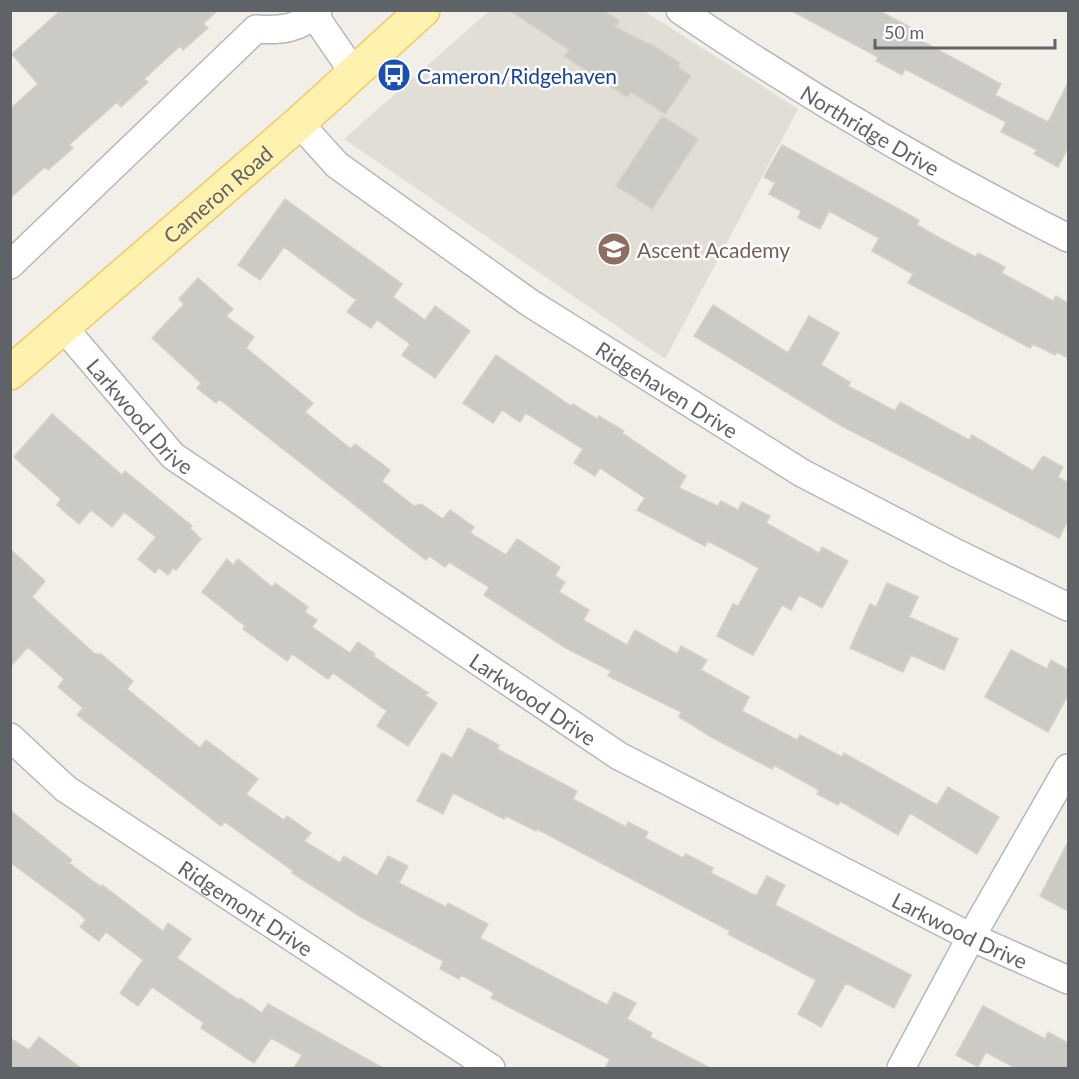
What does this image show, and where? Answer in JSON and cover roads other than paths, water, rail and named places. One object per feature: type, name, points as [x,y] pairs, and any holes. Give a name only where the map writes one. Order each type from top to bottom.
[{"type":"main road","name":"Cameron Road","points":[[10,373],[299,123],[423,10]]},
{"type":"street","name":"Northridge Drive","points":[[680,10],[741,52],[986,196],[1068,238]]},
{"type":"street","points":[[10,265],[256,29],[272,31],[292,28],[316,13],[354,73]]},
{"type":"street","name":"Ridgehaven Drive","points":[[299,123],[338,165],[530,303],[802,473],[956,553],[1068,607]]},
{"type":"street","name":"Larkwood Drive","points":[[63,327],[174,456],[609,750],[971,937],[1068,980]]},
{"type":"street","name":"Ridgemont Drive","points":[[10,738],[66,789],[492,1068]]},
{"type":"street","points":[[901,1068],[971,937],[1068,768]]},
{"type":"place","name":"Cameron/Ridgehaven","points":[[394,75]]},
{"type":"place","name":"Ascent Academy","points":[[614,249]]}]
